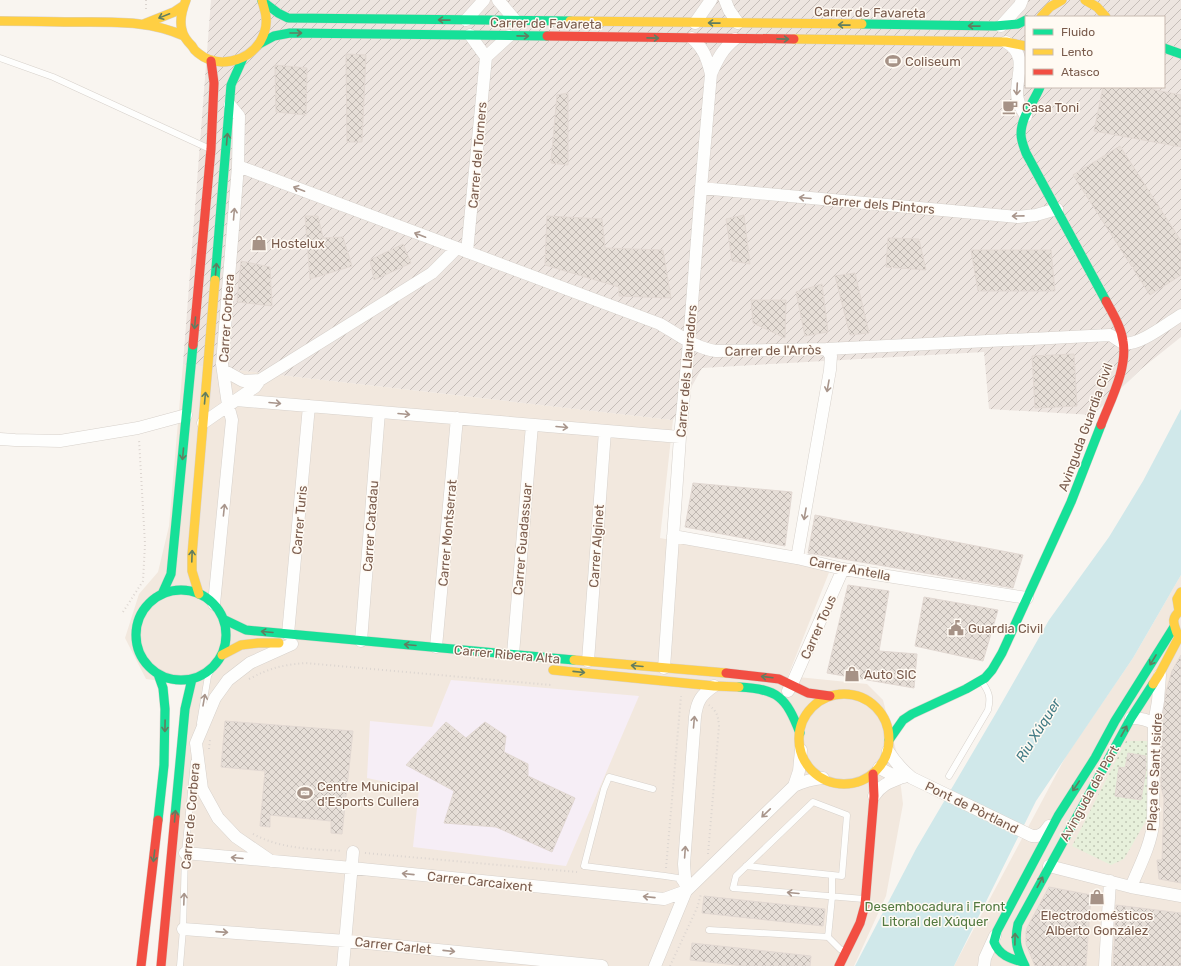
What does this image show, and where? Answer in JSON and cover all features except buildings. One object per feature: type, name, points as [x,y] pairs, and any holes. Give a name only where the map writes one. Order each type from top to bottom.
[{"type":"street","points":[[184,3],[181,16],[181,26],[190,47],[211,61],[222,63],[233,62],[242,58],[252,52],[259,44],[264,35],[266,24],[266,12],[262,0]]},
{"type":"street","name":"Carrer de Favareta","points":[[262,0],[275,12],[288,18],[1001,26],[1018,24],[1025,20]]},
{"type":"street","points":[[466,20],[484,0]]},
{"type":"street","points":[[498,0],[515,20]]},
{"type":"street","points":[[696,23],[711,0]]},
{"type":"street","points":[[725,0],[729,10],[738,23]]},
{"type":"street","points":[[1001,26],[1020,5],[1022,0]]},
{"type":"street","points":[[1025,0],[1033,16]]},
{"type":"street","points":[[1086,0],[1101,10],[1105,16]]},
{"type":"street","points":[[144,24],[174,12],[184,3]]},
{"type":"street","points":[[1034,16],[1051,5]]},
{"type":"street","points":[[0,21],[144,24],[174,30],[184,36]]},
{"type":"street","name":"Carrer de Favareta","points":[[259,44],[274,36],[290,33],[1006,42],[1025,46]]},
{"type":"street","points":[[470,35],[486,57],[509,36]]},
{"type":"street","name":"Carrer dels Llauradors","points":[[692,38],[700,45],[705,54],[711,74]]},
{"type":"street","name":"Carrer dels Llauradors","points":[[664,668],[680,437],[690,342],[711,74],[720,55],[735,39]]},
{"type":"street","points":[[1006,42],[1014,46],[1018,54],[1020,62],[1017,95],[1020,107],[1026,116]]},
{"type":"street","points":[[1165,48],[1181,54]]},
{"type":"street","name":"Carrer del Torners","points":[[462,250],[486,57]]},
{"type":"street","points":[[199,594],[192,571],[192,555],[231,85],[242,58]]},
{"type":"street","points":[[162,594],[171,574],[211,149],[214,83],[211,61]]},
{"type":"street","name":"Avinguda Guardia Civil","points":[[889,745],[903,720],[912,714],[966,689],[985,678],[1002,654],[1071,502],[1118,380],[1124,358],[1125,352],[1122,331],[1026,153],[1022,142],[1021,133],[1023,123],[1040,88]]},
{"type":"street","name":"Carrer Corbera","points":[[214,604],[232,420],[232,403],[222,364],[238,166],[239,116],[230,105]]},
{"type":"street","name":"Carrer de l'Arròs","points":[[238,166],[660,324],[698,347],[706,350],[826,349],[1110,335],[1124,343]]},
{"type":"street","name":"Carrer dels Pintors","points":[[701,188],[1018,216],[1036,214],[1056,209]]},
{"type":"street","points":[[203,423],[255,387],[260,380],[432,273],[462,250]]},
{"type":"street","points":[[1124,343],[1133,343],[1142,340],[1181,315]]},
{"type":"street","points":[[797,558],[830,370],[831,356],[826,349]]},
{"type":"street","points":[[223,370],[243,381],[260,380]]},
{"type":"street","points":[[232,403],[309,406],[680,437]]},
{"type":"street","name":"Carrer Turis","points":[[293,641],[309,406]]},
{"type":"street","name":"Carrer Catadau","points":[[361,641],[379,412]]},
{"type":"street","points":[[0,439],[60,441],[138,428],[186,415]]},
{"type":"street","name":"Carrer Montserrat","points":[[436,647],[457,418]]},
{"type":"street","name":"Carrer Guadassuar","points":[[513,654],[532,425]]},
{"type":"street","name":"Carrer Alginet","points":[[588,661],[605,431]]},
{"type":"street","name":"Carrer Antella","points":[[674,536],[797,558],[843,569],[1027,598]]},
{"type":"street","name":"Carrer Tous","points":[[792,684],[843,569]]},
{"type":"street","points":[[174,590],[187,590],[207,598],[214,604],[223,618],[226,630],[226,643],[222,655],[212,668],[203,675],[192,679],[175,680],[158,674],[148,665],[140,653],[136,640],[137,626],[142,613],[151,602],[162,594],[174,590]]},
{"type":"street","name":"Avinguda del Port","points":[[984,966],[985,958],[995,936],[1058,816],[1174,627],[1173,619],[1180,610],[1177,600],[1181,592]]},
{"type":"street","name":"Carrer Ribera Alta","points":[[223,618],[246,630],[293,641]]},
{"type":"street","points":[[1174,627],[1177,633],[1181,635]]},
{"type":"street","name":"Plaça de Sant Isidre","points":[[1131,887],[1152,836],[1154,825],[1154,724],[1158,701],[1160,673],[1181,635]]},
{"type":"street","name":"Carrer Ribera Alta","points":[[196,743],[215,698],[228,680],[250,663],[293,641]]},
{"type":"street","name":"Carrer Ribera Alta","points":[[222,655],[241,646],[252,644],[293,641],[361,641],[767,677],[779,679],[792,684],[808,693],[830,696]]},
{"type":"street","name":"Carrer Ribera Alta","points":[[542,669],[714,686],[762,689],[778,695]]},
{"type":"street","name":"Avinguda del Port","points":[[1024,964],[1015,946],[1016,929],[1018,924],[1131,718],[1160,673]]},
{"type":"street","points":[[141,966],[164,765],[165,709],[163,688],[158,674]]},
{"type":"street","points":[[161,966],[185,709],[192,679]]},
{"type":"street","points":[[778,695],[786,693],[792,684]]},
{"type":"street","points":[[655,966],[686,891],[684,864],[696,707],[705,692],[714,686]]},
{"type":"street","points":[[794,786],[799,771],[801,750],[800,734],[802,724],[813,707],[830,696],[842,694],[854,695],[866,700],[876,707],[888,728],[889,745],[894,761],[908,778]]},
{"type":"street","points":[[778,695],[786,703],[794,717],[800,734]]},
{"type":"street","name":"Avinguda Guardia Civil","points":[[876,707],[893,713],[912,714]]},
{"type":"street","points":[[1131,718],[1146,720],[1154,724]]},
{"type":"street","name":"Carrer Carcaixent","points":[[196,743],[202,789],[218,818],[236,837],[272,861]]},
{"type":"street","points":[[801,750],[806,762],[813,771],[834,783],[846,784],[856,783],[865,779],[876,771],[884,760],[889,745]]},
{"type":"street","points":[[876,771],[908,778]]},
{"type":"street","points":[[866,794],[874,781],[876,771]]},
{"type":"street","points":[[686,891],[794,786],[803,781],[823,778]]},
{"type":"street","points":[[866,794],[886,784],[908,778]]},
{"type":"street","name":"Pont de Pòrtland","points":[[908,778],[1032,836]]},
{"type":"street","points":[[839,966],[863,915],[866,899],[871,819],[866,794],[846,784]]},
{"type":"street","name":"Avinguda del Port","points":[[1032,865],[1036,846],[1032,836],[1043,834],[1058,816]]},
{"type":"street","points":[[343,966],[353,852]]},
{"type":"street","name":"Carrer Carcaixent","points":[[185,853],[664,899],[686,891]]},
{"type":"street","points":[[1049,866],[1131,887],[1181,896]]},
{"type":"street","points":[[1105,966],[1110,881]]},
{"type":"street","name":"Carrer Carlet","points":[[183,929],[346,941],[602,966]]},
{"type":"street","points":[[995,936],[994,942],[998,951],[1008,959],[1024,964]]},
{"type":"street","points":[[989,966],[997,960],[1008,959]]},
{"type":"lane","points":[[0,58],[53,77],[211,149]]},
{"type":"lane","name":"Carrer de Corbera","points":[[180,966],[183,929],[185,853],[196,743],[208,676],[212,668]]},
{"type":"lane","points":[[949,776],[988,710],[990,702],[989,691],[981,680]]},
{"type":"lane","points":[[653,789],[609,778],[604,789],[584,866],[678,878],[686,891]]},
{"type":"lane","points":[[746,866],[842,876],[847,815],[813,802],[746,866],[736,876],[733,888],[866,899]]},
{"type":"lane","points":[[828,937],[832,897],[832,875]]},
{"type":"lane","points":[[709,930],[828,937],[840,949],[846,952]]},
{"type":"path","points":[[123,612],[143,581],[145,544],[138,428]]},
{"type":"path","points":[[244,682],[274,668],[291,664],[305,663],[556,685]]},
{"type":"path","points":[[665,876],[681,696],[700,699],[714,709],[718,715],[719,726],[707,870]]},
{"type":"path","points":[[209,750],[211,736]]},
{"type":"path","points":[[251,832],[264,840],[286,846],[579,872]]},
{"type":"path","points":[[670,966],[697,908],[702,890]]},
{"type":"shaded area","points":[[211,0],[1181,0],[1181,337],[1141,369],[1093,415],[989,409],[984,352],[702,368],[673,420],[183,364]]},
{"type":"shaded area","points":[[183,364],[673,420],[660,538],[830,570],[788,676],[867,684],[883,700],[897,754],[903,804],[886,896],[854,966],[165,966],[190,685],[146,679],[125,638],[139,594],[158,572],[169,526]]},
{"type":"shaded area","points":[[1181,575],[1181,966],[954,966],[1066,756],[1133,658]]},
{"type":"shaded area","points":[[451,680],[639,696],[566,866],[413,847],[419,789],[367,778],[370,721],[432,727]]},
{"type":"green space","points":[[1126,741],[1149,741],[1150,773],[1147,819],[1124,859],[1111,865],[1072,846]]},
{"type":"water","name":"Desembocadura i Front Litoral del Xúquer","points":[[1181,409],[1181,575],[1133,658],[1036,801],[954,966],[855,966],[916,849],[1049,620],[1109,537],[1143,481]]},
{"type":"traffic: fast","points":[[262,1],[278,13],[288,18],[570,21]]},
{"type":"traffic: fast","points":[[862,24],[995,26],[1018,24],[1025,20]]},
{"type":"traffic: fast","points":[[259,44],[274,36],[290,33],[547,36]]},
{"type":"traffic: fast","points":[[1165,48],[1181,54]]},
{"type":"traffic: fast","points":[[215,280],[231,85],[243,58]]},
{"type":"traffic: fast","points":[[1040,88],[1023,122],[1021,134],[1023,144],[1026,153],[1106,301]]},
{"type":"traffic: fast","points":[[162,594],[171,574],[193,345]]},
{"type":"traffic: fast","points":[[889,740],[903,720],[912,714],[966,689],[985,678],[992,670],[1002,653],[1071,502],[1101,425]]},
{"type":"traffic: fast","points":[[181,590],[198,593],[213,603],[223,618],[226,635],[223,652],[213,667],[198,677],[181,680],[164,677],[149,667],[139,652],[136,635],[139,618],[149,603],[164,593],[181,590]]},
{"type":"traffic: fast","points":[[223,619],[246,630],[574,660]]},
{"type":"traffic: fast","points":[[1023,962],[1009,958],[999,950],[994,942],[997,931],[1058,816],[1174,627]]},
{"type":"traffic: fast","points":[[158,674],[163,688],[165,709],[164,765],[158,820]]},
{"type":"traffic: fast","points":[[175,816],[185,709],[192,679]]},
{"type":"traffic: fast","points":[[1025,966],[1016,941],[1018,924],[1131,718],[1153,684]]},
{"type":"traffic: fast","points":[[739,687],[763,690],[779,697],[790,711],[800,733]]},
{"type":"traffic: slow","points":[[186,0],[181,19],[181,26],[184,36],[198,53],[214,61],[223,62],[231,61],[248,54],[260,42],[266,24],[266,14],[262,0]]},
{"type":"traffic: slow","points":[[1042,16],[1050,7],[1062,0]]},
{"type":"traffic: slow","points":[[1085,0],[1097,7],[1105,16]]},
{"type":"traffic: slow","points":[[144,24],[174,12],[183,6]]},
{"type":"traffic: slow","points":[[0,21],[134,23],[159,27],[184,36]]},
{"type":"traffic: slow","points":[[570,21],[862,24]]},
{"type":"traffic: slow","points":[[794,39],[1006,42],[1025,46]]},
{"type":"traffic: slow","points":[[199,594],[192,571],[192,555],[215,280]]},
{"type":"traffic: slow","points":[[1179,611],[1177,599],[1181,592]]},
{"type":"traffic: slow","points":[[1181,610],[1174,618],[1177,633],[1181,635]]},
{"type":"traffic: slow","points":[[1153,684],[1180,635]]},
{"type":"traffic: slow","points":[[222,655],[241,645],[279,643]]},
{"type":"traffic: slow","points":[[574,660],[726,673]]},
{"type":"traffic: slow","points":[[553,670],[714,686],[739,687]]},
{"type":"traffic: slow","points":[[844,694],[861,698],[876,707],[885,722],[889,739],[885,756],[876,771],[861,780],[844,784],[827,780],[812,771],[803,756],[799,739],[803,722],[812,707],[827,698],[844,694]]},
{"type":"traffic: jam","points":[[547,36],[794,39]]},
{"type":"traffic: jam","points":[[193,345],[211,149],[214,83],[211,61]]},
{"type":"traffic: jam","points":[[1101,425],[1121,373],[1124,351],[1120,331],[1106,301]]},
{"type":"traffic: jam","points":[[726,673],[779,679],[808,693],[830,696]]},
{"type":"traffic: jam","points":[[839,966],[860,923],[865,905],[874,796],[873,774]]},
{"type":"traffic: jam","points":[[161,966],[175,816]]},
{"type":"traffic: jam","points":[[141,966],[158,820]]},
{"type":"place","name":"Coliseum","points":[[893,61]]},
{"type":"place","name":"Casa Toni","points":[[1010,107]]},
{"type":"place","name":"Hostelux","points":[[259,243]]},
{"type":"place","name":"Guardia Civil","points":[[956,628]]},
{"type":"place","name":"Auto SIC","points":[[852,674]]},
{"type":"place","name":"Centre Municipal d'Esports Cullera","points":[[305,793]]},
{"type":"place","name":"Electrodomésticos Alberto González","points":[[1097,897]]},
{"type":"water label","name":"Riu Xúquer","points":[[1038,730]]}]
